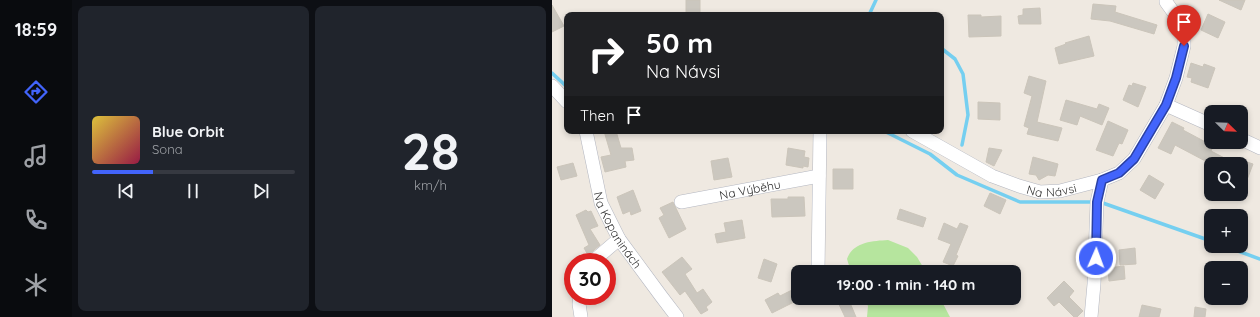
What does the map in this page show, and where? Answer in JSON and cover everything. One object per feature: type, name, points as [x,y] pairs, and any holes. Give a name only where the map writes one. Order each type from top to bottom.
[{"type":"street","name":"Na Návsi","points":[[917,134],[992,176],[1040,192],[1060,191],[1102,180],[1119,173],[1134,159],[1166,105],[1176,78],[1184,46],[1184,27],[1166,0]]},
{"type":"street","points":[[552,86],[564,99]]},
{"type":"street","points":[[1166,105],[1204,122]]},
{"type":"street","name":"Na Kopaninách","points":[[587,134],[601,203],[619,239],[677,317]]},
{"type":"street","points":[[818,265],[820,134]]},
{"type":"street","points":[[1248,142],[1260,148]]},
{"type":"street","name":"Na Výběhu","points":[[681,202],[820,176]]},
{"type":"street","points":[[1092,316],[1095,276],[1097,202],[1102,180]]},
{"type":"street","points":[[603,253],[619,239]]},
{"type":"street","points":[[579,305],[582,317]]},
{"type":"green space","points":[[888,240],[908,248],[917,257],[922,265],[849,265],[847,259],[854,249],[858,246],[876,241]]},
{"type":"green space","points":[[944,305],[950,317],[867,317],[868,306]]},
{"type":"building","points":[[686,0],[700,0],[700,12],[686,12]]},
{"type":"building","points":[[1219,0],[1245,0],[1241,10]]},
{"type":"building","points":[[1093,4],[1116,6],[1115,12],[1157,25],[1154,34],[1110,21],[1091,19]]},
{"type":"building","points":[[552,5],[564,26],[552,32]]},
{"type":"building","points":[[1040,8],[1041,24],[1019,24],[1018,16],[1023,15],[1023,9]]},
{"type":"building","points":[[1208,14],[1225,22],[1218,38],[1201,30]]},
{"type":"building","points":[[968,15],[981,15],[981,17],[1001,16],[1001,36],[969,37]]},
{"type":"building","points":[[1089,36],[1094,56],[1059,64],[1055,48],[1066,44],[1065,43]]},
{"type":"building","points":[[1191,63],[1203,67],[1204,64],[1215,68],[1208,88],[1191,82],[1192,78],[1187,77]]},
{"type":"building","points":[[1029,76],[1046,81],[1037,122],[1062,128],[1058,141],[1027,134],[1029,128],[1024,126],[1032,96],[1024,93]]},
{"type":"building","points":[[1133,83],[1146,87],[1138,107],[1123,100],[1129,85],[1132,86]]},
{"type":"building","points":[[1066,100],[1097,109],[1099,104],[1109,108],[1102,125],[1080,116],[1077,125],[1060,120]]},
{"type":"building","points":[[978,102],[1000,103],[1000,120],[978,119]]},
{"type":"building","points":[[1108,121],[1128,130],[1122,144],[1119,143],[1113,156],[1096,150]]},
{"type":"building","points":[[1172,122],[1184,128],[1183,130],[1204,141],[1204,149],[1212,149],[1211,151],[1223,157],[1204,157],[1204,160],[1175,145],[1171,154],[1158,148]]},
{"type":"building","points":[[605,134],[617,134],[621,148],[632,148],[634,160],[625,161],[626,167],[605,172],[601,157],[611,155]]},
{"type":"building","points":[[788,148],[805,151],[804,157],[809,158],[808,167],[803,166],[803,168],[786,165]]},
{"type":"building","points":[[989,148],[1002,150],[994,166],[986,162]]},
{"type":"building","points":[[1033,157],[1058,164],[1055,176],[1048,175],[1039,180],[1036,175],[1029,174]]},
{"type":"building","points":[[728,158],[732,177],[714,180],[711,161]]},
{"type":"building","points":[[1248,162],[1253,164],[1248,177]]},
{"type":"building","points":[[573,163],[577,176],[561,180],[557,167]]},
{"type":"building","points":[[833,169],[853,169],[853,189],[833,189]]},
{"type":"building","points":[[1149,175],[1164,184],[1155,199],[1140,190]]},
{"type":"building","points":[[633,190],[641,211],[631,215],[630,211],[623,214],[617,197]]},
{"type":"building","points":[[990,193],[1006,200],[1000,214],[984,206]]},
{"type":"building","points":[[788,197],[804,197],[805,216],[772,217],[771,199],[788,199]]},
{"type":"building","points":[[673,202],[686,229],[669,238],[659,218],[664,215],[660,208]]},
{"type":"building","points":[[900,209],[926,218],[923,227],[897,219]]},
{"type":"building","points":[[586,210],[588,212],[591,211],[598,226],[590,229],[600,245],[590,253],[587,253],[584,248],[589,245],[576,215]]},
{"type":"building","points":[[742,220],[745,238],[717,243],[715,234],[726,232],[724,223]]},
{"type":"building","points":[[944,223],[957,229],[960,223],[968,226],[954,265],[943,262],[951,244],[938,239]]},
{"type":"building","points":[[1135,248],[1136,264],[1120,265],[1119,250]]},
{"type":"building","points":[[682,257],[692,269],[685,274],[697,293],[703,289],[712,302],[706,307],[708,310],[701,314],[685,291],[680,295],[662,272]]},
{"type":"building","points":[[764,259],[777,264],[771,282],[758,278]]},
{"type":"building","points":[[1124,266],[1125,279],[1109,281],[1108,268]]},
{"type":"building","points":[[1064,281],[1074,291],[1069,297],[1083,311],[1077,317],[1074,317],[1059,302],[1054,306],[1047,298]]},
{"type":"building","points":[[791,290],[791,304],[772,313],[765,300],[778,293],[780,296]]},
{"type":"building","points":[[839,305],[851,305],[856,317],[845,317]]},
{"type":"building","points":[[1142,305],[1161,309],[1159,317],[1139,317]]},
{"type":"building","points":[[1195,307],[1206,309],[1205,317],[1194,317]]},
{"type":"waterway","points":[[870,12],[876,0]]},
{"type":"waterway","points":[[944,50],[955,59],[963,74],[968,115],[962,145]]},
{"type":"waterway","points":[[552,73],[564,84]]},
{"type":"waterway","points":[[890,134],[930,154],[957,175],[1020,202],[1100,202],[1204,239]]},
{"type":"waterway","points":[[1243,253],[1260,259]]},
{"type":"route","points":[[1096,258],[1097,202],[1102,180],[1119,173],[1134,159],[1166,105],[1176,78],[1184,46]]}]
